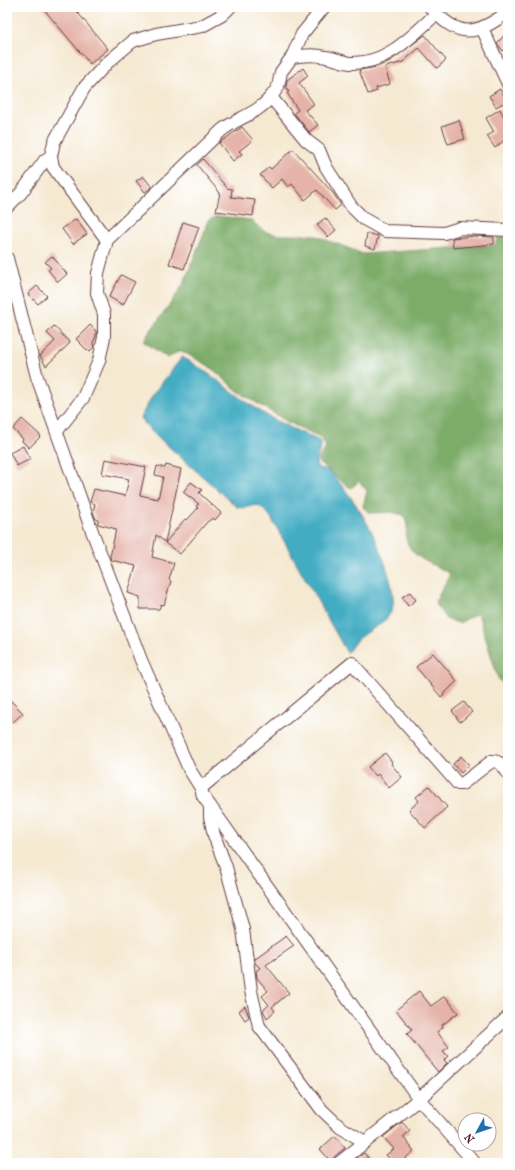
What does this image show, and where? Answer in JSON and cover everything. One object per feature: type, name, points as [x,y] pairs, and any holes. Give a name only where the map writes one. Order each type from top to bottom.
[{"type":"street","points":[[108,240],[53,167],[51,156],[54,142],[84,88],[106,63],[133,41],[156,34],[202,26],[222,15],[230,7]]},
{"type":"street","points":[[56,431],[83,398],[99,361],[104,337],[104,314],[97,293],[98,273],[108,240],[222,130],[236,120],[251,114],[265,105],[278,87],[286,64],[292,56],[302,34],[324,7]]},
{"type":"street","points":[[292,56],[307,54],[350,63],[377,58],[389,54],[410,39],[433,10],[440,19],[462,30],[476,31],[491,25],[508,12]]},
{"type":"street","points":[[482,28],[508,84]]},
{"type":"street","points":[[271,97],[306,140],[319,150],[326,167],[351,206],[364,219],[386,230],[444,233],[460,228],[508,230]]},
{"type":"street","points":[[7,207],[21,193],[45,160],[51,156]]},
{"type":"street","points":[[7,258],[37,377],[56,431],[92,531],[142,660],[189,769],[201,788],[203,796],[419,1099],[475,1163]]},
{"type":"street","points":[[201,788],[352,663],[458,784],[462,784],[492,761],[502,764],[508,773]]},
{"type":"street","points":[[210,806],[210,816],[214,835],[226,867],[243,929],[251,991],[259,1026],[322,1110],[340,1127],[366,1142]]},
{"type":"street","points":[[339,1163],[419,1099],[508,1017]]},
{"type":"green space","points":[[217,216],[251,220],[265,232],[280,235],[314,235],[363,254],[495,245],[498,237],[508,238],[508,690],[498,678],[478,613],[459,623],[446,619],[435,602],[450,574],[423,560],[412,550],[406,537],[407,528],[404,515],[391,512],[371,513],[363,507],[367,491],[359,481],[352,488],[340,481],[328,469],[319,463],[318,459],[326,448],[322,438],[288,422],[260,405],[238,391],[209,366],[180,350],[168,358],[143,341],[184,283],[209,220]]},
{"type":"water","points":[[182,357],[203,370],[263,413],[321,442],[316,465],[318,468],[328,470],[339,482],[367,523],[375,538],[387,568],[391,584],[393,606],[391,612],[385,620],[358,639],[347,653],[270,516],[257,505],[243,508],[237,507],[151,431],[140,418],[154,393]]},
{"type":"building","points":[[42,7],[73,7],[108,49],[90,64]]},
{"type":"building","points":[[508,32],[508,46],[503,51],[497,43]]},
{"type":"building","points":[[425,35],[446,60],[437,68],[419,48],[403,62],[385,67],[390,84],[376,88],[377,91],[368,94],[359,70],[377,67],[390,61]]},
{"type":"building","points":[[303,68],[308,76],[299,83],[314,104],[305,110],[318,125],[309,132],[294,113],[298,110],[287,93],[289,92],[286,87],[287,80]]},
{"type":"building","points":[[500,89],[507,101],[496,107],[489,96]]},
{"type":"building","points":[[500,109],[508,125],[508,137],[495,148],[487,136],[494,132],[486,118]]},
{"type":"building","points":[[459,120],[465,139],[448,144],[442,126]]},
{"type":"building","points":[[242,127],[253,140],[239,151],[242,154],[233,161],[219,143]]},
{"type":"building","points":[[293,149],[333,193],[341,205],[335,210],[317,190],[305,200],[292,184],[288,187],[282,179],[272,188],[260,175],[269,167],[271,169]]},
{"type":"building","points":[[203,159],[227,188],[232,189],[231,197],[255,200],[253,216],[216,211],[220,193],[197,165]]},
{"type":"building","points":[[143,176],[152,187],[145,192],[136,181]]},
{"type":"building","points":[[325,218],[336,230],[328,237],[317,225]]},
{"type":"building","points":[[76,219],[87,234],[73,244],[62,229]]},
{"type":"building","points":[[183,222],[199,227],[184,269],[169,264]]},
{"type":"building","points":[[367,233],[378,236],[375,249],[365,246]]},
{"type":"building","points":[[474,236],[494,237],[494,244],[453,248],[452,238]]},
{"type":"building","points":[[52,256],[67,274],[58,282],[48,270],[51,268],[45,262]]},
{"type":"building","points":[[121,275],[135,282],[123,305],[109,297]]},
{"type":"building","points":[[37,286],[47,296],[38,304],[28,294]]},
{"type":"building","points":[[90,325],[96,331],[96,336],[93,343],[94,347],[89,352],[76,339]]},
{"type":"building","points":[[54,326],[70,343],[46,366],[40,356],[55,341],[47,333]]},
{"type":"building","points":[[22,419],[41,436],[29,448],[22,441],[23,439],[13,429]]},
{"type":"building","points":[[23,446],[30,459],[17,466],[10,453]]},
{"type":"building","points":[[105,459],[146,467],[140,495],[158,499],[163,477],[155,475],[157,466],[165,468],[166,465],[181,469],[165,542],[156,535],[152,557],[174,563],[169,580],[171,581],[164,605],[161,604],[159,609],[140,609],[140,597],[128,593],[136,566],[111,560],[110,557],[116,529],[98,524],[98,520],[93,512],[95,504],[90,502],[94,489],[125,496],[129,479],[102,474]]},
{"type":"building","points":[[191,482],[202,490],[199,493],[221,513],[215,520],[213,518],[207,522],[180,554],[165,543],[185,519],[187,520],[198,508],[196,506],[199,504],[183,492]]},
{"type":"building","points":[[410,592],[416,600],[408,606],[402,597]]},
{"type":"building","points":[[433,653],[457,681],[441,697],[416,667]]},
{"type":"building","points":[[7,697],[23,713],[13,722],[7,716]]},
{"type":"building","points":[[464,702],[472,712],[460,722],[452,711]]},
{"type":"building","points":[[385,753],[392,762],[391,764],[402,777],[389,788],[378,774],[376,776],[368,767]]},
{"type":"building","points":[[461,756],[469,765],[461,773],[453,764]]},
{"type":"building","points":[[429,786],[447,807],[425,828],[409,810],[419,801],[416,797]]},
{"type":"building","points":[[286,936],[294,946],[266,965],[289,993],[272,1007],[275,1011],[267,1018],[263,1010],[269,1005],[262,996],[268,991],[257,978],[256,971],[260,968],[255,963],[254,959]]},
{"type":"building","points":[[419,991],[431,1006],[445,996],[458,1013],[442,1025],[443,1027],[437,1032],[449,1047],[443,1051],[448,1056],[444,1060],[447,1063],[438,1072],[407,1034],[412,1030],[396,1010]]},
{"type":"building","points":[[245,1006],[249,1017],[245,1020],[239,1011]]},
{"type":"building","points":[[402,1122],[410,1131],[403,1137],[414,1151],[400,1163],[393,1163],[386,1155],[394,1149],[383,1137]]},
{"type":"building","points":[[335,1136],[345,1148],[334,1157],[332,1163],[320,1149]]},
{"type":"building","points":[[364,1153],[368,1158],[362,1163],[351,1163]]}]
